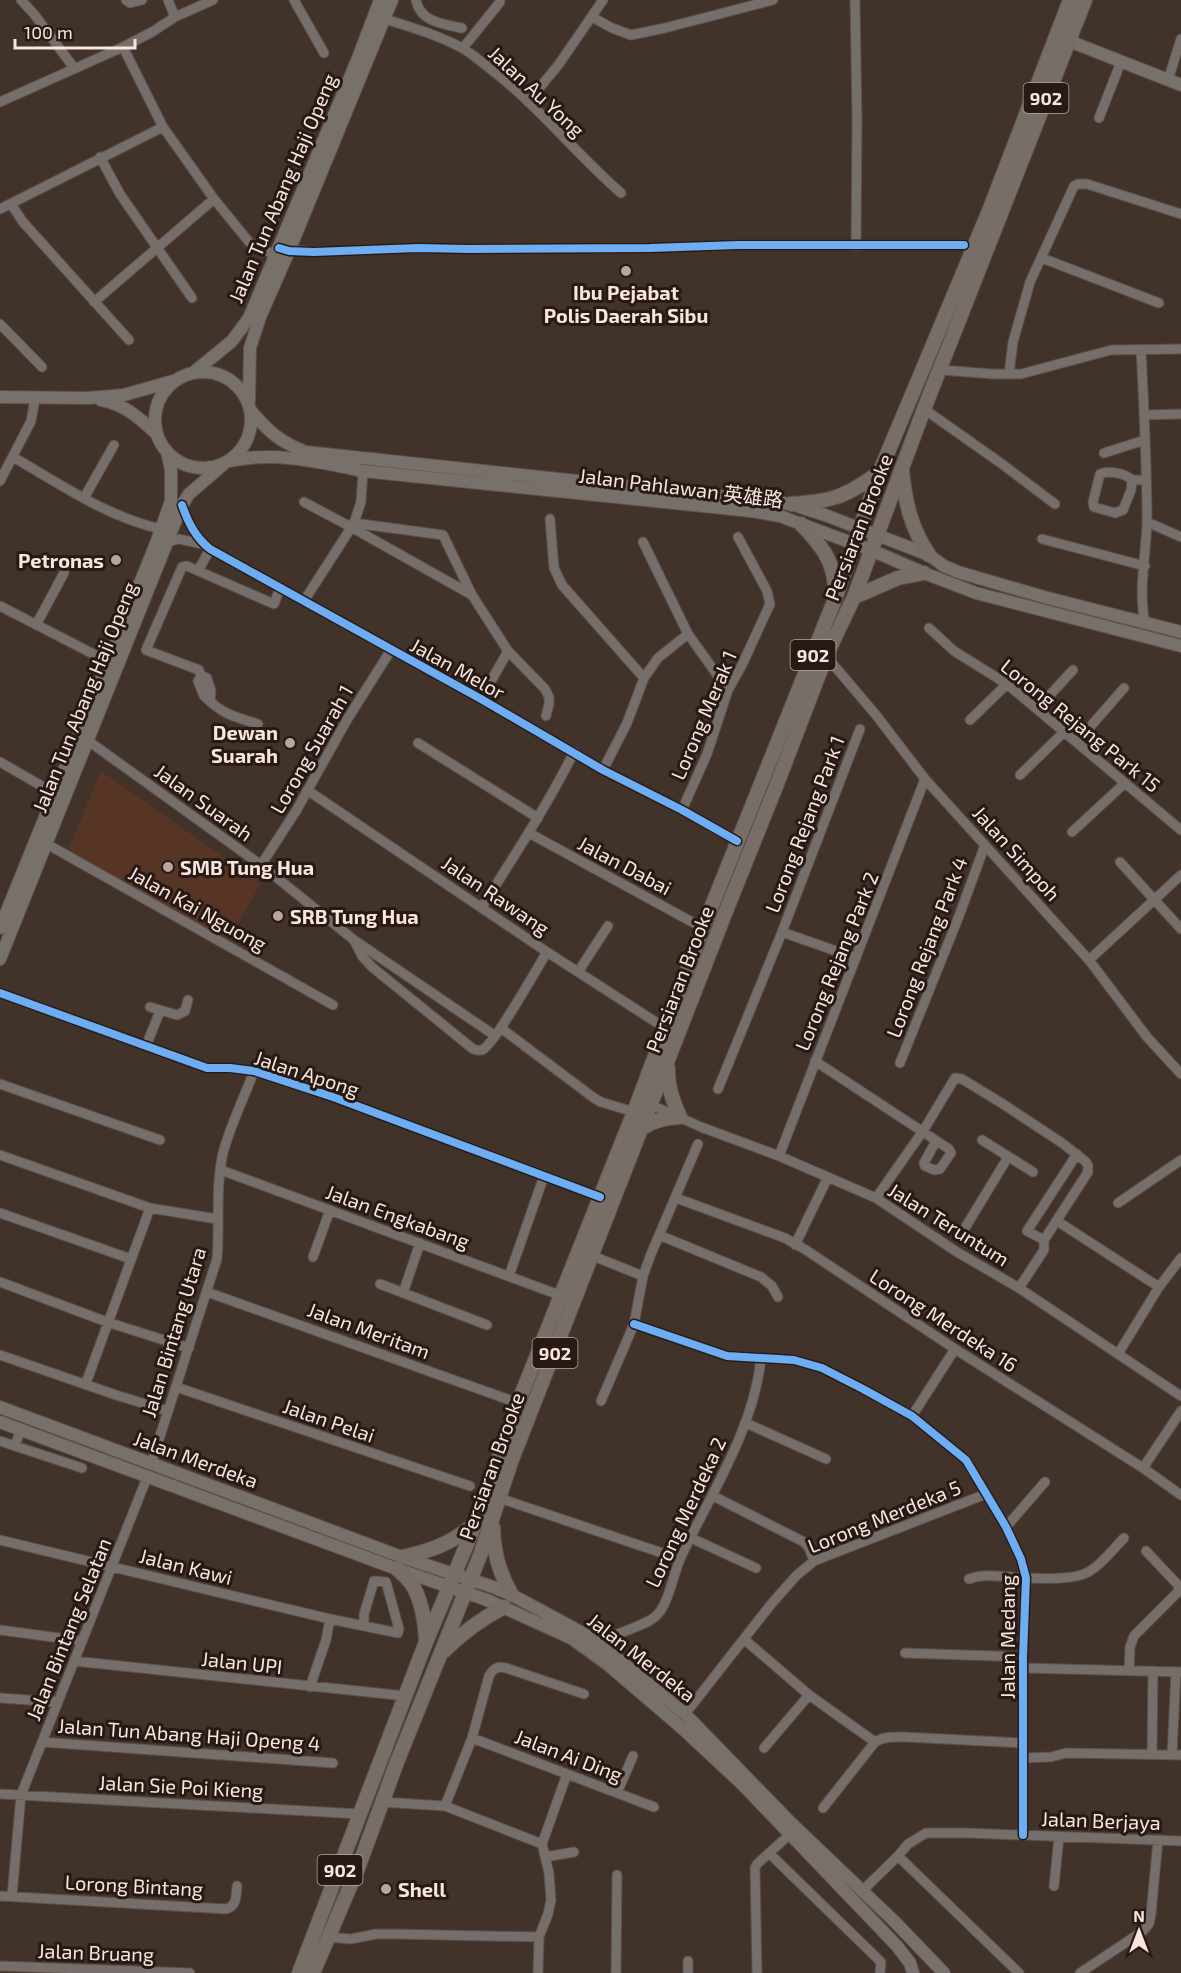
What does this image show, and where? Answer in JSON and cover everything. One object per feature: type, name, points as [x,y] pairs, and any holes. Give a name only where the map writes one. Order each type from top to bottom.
[{"type":"main road","name":"Jalan Tun Abang Haji Openg","points":[[250,406],[250,348],[281,251],[380,0]]},
{"type":"main road","name":"Jalan Tun Abang Haji Openg","points":[[193,372],[232,341],[249,318],[392,0]]},
{"type":"main road","name":"Persiaran Brooke","points":[[313,1973],[357,1869],[465,1593],[498,1498],[642,1128],[641,1105],[668,1063],[826,656],[854,597],[924,409],[941,370],[1070,0]]},
{"type":"main road","name":"Persiaran Brooke","points":[[1002,194],[1085,0]]},
{"type":"main road","points":[[1069,41],[1181,85]]},
{"type":"main road","name":"Persiaran Brooke","points":[[299,1973],[341,1869],[426,1642],[477,1520],[519,1403],[600,1197],[641,1105],[665,1028],[703,927],[835,599],[880,471],[995,212]]},
{"type":"main road","points":[[0,397],[35,399],[124,395],[174,381],[193,372],[206,371],[232,380],[242,390],[250,406],[252,425],[248,439],[240,451],[227,462],[210,468],[194,467],[180,462],[167,452],[157,434],[135,415],[119,405],[88,398]]},
{"type":"main road","points":[[157,434],[155,420],[157,405],[164,392],[174,381]]},
{"type":"main road","name":"Jalan Pahlawan 英雄路","points":[[250,406],[270,432],[286,444],[306,452],[791,504],[929,555],[944,566],[958,572],[1181,632]]},
{"type":"main road","name":"Jalan Tun Abang Haji Openg","points":[[0,928],[3,912],[54,793],[171,501],[171,470],[167,452]]},
{"type":"main road","name":"Jalan Pahlawan 英雄路","points":[[227,462],[247,457],[310,460],[363,471],[751,511],[780,516],[855,543],[976,593],[1181,646]]},
{"type":"main road","name":"Jalan Tun Abang Haji Openg","points":[[0,959],[182,505],[189,494],[227,462]]},
{"type":"main road","points":[[902,468],[905,500],[910,520],[918,539],[929,555]]},
{"type":"main road","points":[[791,504],[835,499],[854,490],[880,471]]},
{"type":"main road","points":[[801,524],[817,540],[831,566],[835,577],[835,599]]},
{"type":"main road","points":[[854,597],[898,578],[924,573]]},
{"type":"main road","points":[[642,1128],[662,1118],[680,1117],[668,1077],[668,1063]]},
{"type":"main road","name":"Jalan Merdeka","points":[[0,1407],[149,1470]]},
{"type":"main road","name":"Jalan Merdeka","points":[[0,1422],[149,1470],[400,1563],[450,1588],[504,1607],[571,1638],[607,1664],[683,1729],[742,1784],[897,1946],[910,1963],[913,1973]]},
{"type":"main road","points":[[426,1642],[425,1625],[415,1591],[400,1563],[455,1539],[477,1520]]},
{"type":"main road","points":[[492,1520],[498,1565],[512,1595]]},
{"type":"main road","name":"Jalan Merdeka","points":[[400,1563],[470,1578],[512,1595],[597,1642],[685,1714],[789,1821],[895,1922],[944,1973]]},
{"type":"main road","points":[[439,1656],[464,1631],[487,1615],[504,1607]]},
{"type":"street","points":[[21,0],[74,68]]},
{"type":"street","points":[[126,0],[130,3],[142,0]]},
{"type":"street","points":[[168,0],[175,17]]},
{"type":"street","points":[[0,102],[123,47],[175,17],[213,0]]},
{"type":"street","points":[[294,0],[324,53]]},
{"type":"street","points":[[416,0],[418,9],[432,21],[462,28]]},
{"type":"street","points":[[528,102],[559,64],[603,0]]},
{"type":"street","points":[[592,17],[631,35],[773,0]]},
{"type":"street","points":[[855,0],[856,246]]},
{"type":"street","points":[[463,48],[500,2]]},
{"type":"street","name":"Jalan Au Yong","points":[[385,19],[420,30],[463,48],[501,77],[595,171],[621,193]]},
{"type":"street","points":[[1168,80],[1181,39]]},
{"type":"street","points":[[123,47],[163,127],[214,199],[250,243],[281,251],[418,248],[650,248],[738,245],[964,245]]},
{"type":"street","points":[[1099,118],[1121,62]]},
{"type":"street","points":[[0,209],[163,127]]},
{"type":"street","points":[[100,157],[120,194],[192,298]]},
{"type":"street","points":[[1009,374],[1013,342],[1030,282],[1071,189],[1078,184],[1087,184],[1181,214]]},
{"type":"street","points":[[94,303],[214,199]]},
{"type":"street","points":[[10,204],[23,222],[129,340]]},
{"type":"street","points":[[1042,258],[1159,303]]},
{"type":"street","points":[[0,324],[42,367]]},
{"type":"street","points":[[941,370],[1021,374],[1111,350],[1181,349]]},
{"type":"street","points":[[1141,350],[1147,522],[1142,606],[1145,623]]},
{"type":"street","points":[[0,481],[31,421],[35,399]]},
{"type":"street","points":[[924,409],[1055,504]]},
{"type":"street","points":[[1145,415],[1181,414]]},
{"type":"street","points":[[1104,453],[1144,440]]},
{"type":"street","points":[[84,498],[114,446]]},
{"type":"street","points":[[13,457],[131,522],[161,529]]},
{"type":"street","points":[[304,601],[352,525],[361,502],[363,471]]},
{"type":"street","points":[[1132,480],[1131,490],[1123,510],[1115,513],[1094,507],[1093,502],[1102,472],[1128,476],[1132,480],[1146,480]]},
{"type":"street","points":[[304,502],[352,525],[472,595]]},
{"type":"street","name":"Jalan Melor","points":[[182,505],[188,522],[207,547]]},
{"type":"street","points":[[550,519],[554,568],[562,585],[644,678]]},
{"type":"street","points":[[1147,522],[1181,537]]},
{"type":"street","points":[[352,525],[443,535],[472,595],[508,651],[545,689],[549,697],[546,716]]},
{"type":"street","name":"Lorong Merak 1","points":[[682,810],[707,754],[728,690],[770,604],[768,591],[738,537]]},
{"type":"street","name":"Jalan Melor","points":[[167,542],[178,539],[207,547],[482,699],[603,770],[737,841]]},
{"type":"street","points":[[1042,539],[1145,566]]},
{"type":"street","points":[[643,542],[688,634],[728,690]]},
{"type":"street","points":[[198,571],[207,547]]},
{"type":"street","points":[[258,724],[223,713],[202,694],[198,681],[200,674],[147,650],[179,571],[184,566],[273,604],[280,588]]},
{"type":"street","points":[[36,625],[64,573]]},
{"type":"street","points":[[0,606],[107,661]]},
{"type":"street","points":[[1124,617],[1142,606]]},
{"type":"street","name":"Lorong Rejang Park 15","points":[[929,628],[954,651],[1007,684],[1181,830]]},
{"type":"street","points":[[603,770],[627,723],[644,678],[658,658],[688,634]]},
{"type":"street","name":"Lorong Suarah 1","points":[[261,865],[296,811],[348,718],[391,650]]},
{"type":"street","points":[[482,699],[508,651]]},
{"type":"street","name":"Jalan Simpoh","points":[[826,656],[876,715],[925,779],[1089,960],[1147,1037],[1181,1074]]},
{"type":"street","points":[[1037,709],[1073,670]]},
{"type":"street","points":[[970,720],[1007,684]]},
{"type":"street","points":[[1077,742],[1124,688]]},
{"type":"street","name":"Lorong Rejang Park 1","points":[[718,1089],[782,932],[860,729]]},
{"type":"street","points":[[1020,775],[1064,732]]},
{"type":"street","name":"Jalan Suarah","points":[[87,740],[261,865],[354,940],[498,1032]]},
{"type":"street","points":[[418,743],[538,818]]},
{"type":"street","points":[[482,907],[538,818],[574,752]]},
{"type":"street","points":[[0,762],[54,793]]},
{"type":"street","name":"Lorong Rejang Park 2","points":[[779,1156],[925,779]]},
{"type":"street","points":[[1072,832],[1125,783]]},
{"type":"street","name":"Jalan Rawang","points":[[307,790],[547,952],[665,1028]]},
{"type":"street","name":"Jalan Dabai","points":[[529,833],[703,927]]},
{"type":"street","name":"Jalan Kai Nguong","points":[[45,843],[333,1005]]},
{"type":"street","name":"Lorong Rejang Park 4","points":[[900,1063],[985,845]]},
{"type":"street","points":[[1120,862],[1181,929]]},
{"type":"street","points":[[1089,960],[1181,875]]},
{"type":"street","points":[[578,972],[608,926]]},
{"type":"street","name":"Lorong Rejang Park 1","points":[[782,932],[856,958]]},
{"type":"street","name":"Jalan Suarah","points":[[354,940],[362,956],[372,967],[473,1049],[483,1049],[498,1032],[547,952]]},
{"type":"street","name":"Jalan Apong","points":[[0,993],[207,1068],[254,1071],[333,1097],[600,1197]]},
{"type":"street","points":[[150,1007],[177,1015],[182,1013],[188,1000]]},
{"type":"street","points":[[147,1046],[160,1011]]},
{"type":"street","name":"Jalan Teruntum","points":[[498,1032],[601,1102],[641,1105],[680,1117],[876,1198],[957,1252],[1019,1288],[1181,1396]]},
{"type":"street","points":[[815,1061],[936,1141]]},
{"type":"street","name":"Jalan Bintang Utara","points":[[149,1470],[217,1260],[219,1238],[217,1219],[224,1153],[254,1071]]},
{"type":"street","points":[[876,1198],[923,1131],[954,1080],[960,1078],[1003,1104],[1077,1154],[1088,1165],[1089,1172],[1044,1240],[1044,1250],[1019,1288]]},
{"type":"street","points":[[0,1084],[160,1140]]},
{"type":"street","points":[[982,1140],[1033,1172]]},
{"type":"street","points":[[601,1401],[634,1324],[643,1276],[698,1144]]},
{"type":"street","points":[[1044,1240],[1027,1231],[1077,1154]]},
{"type":"street","points":[[0,1155],[150,1208],[217,1219]]},
{"type":"street","points":[[962,1233],[1008,1157]]},
{"type":"street","points":[[1118,1203],[1181,1160]]},
{"type":"street","name":"Jalan Engkabang","points":[[221,1170],[562,1296]]},
{"type":"street","points":[[508,1276],[544,1176]]},
{"type":"street","points":[[795,1245],[828,1177]]},
{"type":"street","name":"Lorong Merdeka 16","points":[[676,1198],[785,1238],[806,1250],[955,1350],[1143,1468],[1181,1495]]},
{"type":"street","points":[[86,1383],[150,1208]]},
{"type":"street","points":[[313,1257],[330,1210]]},
{"type":"street","points":[[0,1213],[131,1259]]},
{"type":"street","points":[[1057,1221],[1159,1287]]},
{"type":"street","points":[[659,1235],[760,1277],[772,1286],[778,1297]]},
{"type":"street","points":[[403,1293],[420,1243]]},
{"type":"street","points":[[593,1256],[643,1276]]},
{"type":"street","points":[[1118,1354],[1159,1287],[1178,1269],[1181,1258]]},
{"type":"street","points":[[0,1282],[107,1322],[189,1348]]},
{"type":"street","points":[[380,1284],[487,1325]]},
{"type":"street","name":"Jalan Meritam","points":[[207,1292],[519,1403]]},
{"type":"street","name":"Jalan Medang","points":[[634,1324],[727,1356],[794,1360],[822,1368],[912,1416],[966,1460],[1006,1527],[1021,1559],[1026,1578],[1023,1657],[1023,1835]]},
{"type":"street","points":[[912,1416],[955,1350]]},
{"type":"street","points":[[0,1355],[116,1395],[168,1410]]},
{"type":"street","name":"Lorong Merdeka 2","points":[[597,1642],[656,1617],[680,1559],[713,1496],[746,1423],[758,1384],[762,1359]]},
{"type":"street","name":"Jalan Pelai","points":[[176,1387],[470,1486]]},
{"type":"street","points":[[1143,1468],[1181,1412]]},
{"type":"street","points":[[746,1423],[826,1459]]},
{"type":"street","points":[[15,1446],[21,1429]]},
{"type":"street","points":[[0,1441],[82,1468]]},
{"type":"street","name":"Jalan Bintang Selatan","points":[[21,1795],[149,1470]]},
{"type":"street","points":[[1006,1527],[1045,1482]]},
{"type":"street","name":"Lorong Merdeka 5","points":[[685,1714],[772,1603],[797,1575],[814,1561],[986,1494]]},
{"type":"street","points":[[713,1496],[804,1542],[814,1561]]},
{"type":"street","points":[[498,1498],[680,1559]]},
{"type":"street","points":[[691,1538],[756,1568]]},
{"type":"street","points":[[969,1579],[978,1576],[1078,1577],[1100,1564],[1124,1538]]},
{"type":"street","name":"Jalan Kawi","points":[[0,1540],[330,1619],[398,1633],[399,1629],[386,1582],[374,1581],[364,1614],[364,1625]]},
{"type":"street","points":[[1129,1670],[1130,1647],[1134,1636],[1179,1591],[1178,1585],[1146,1551]]},
{"type":"street","points":[[310,1687],[326,1640],[330,1619]]},
{"type":"street","points":[[0,1630],[82,1641]]},
{"type":"street","points":[[745,1640],[809,1695],[875,1742]]},
{"type":"street","points":[[905,1653],[1023,1657]]},
{"type":"street","name":"Jalan UPI","points":[[74,1661],[406,1696]]},
{"type":"street","points":[[445,1806],[472,1738],[489,1676],[495,1668],[506,1668],[584,1694]]},
{"type":"street","points":[[1023,1668],[1178,1672],[1177,1755],[1066,1753],[1051,1757],[1023,1758]]},
{"type":"street","points":[[1152,1754],[1153,1671]]},
{"type":"street","points":[[764,1748],[809,1695]]},
{"type":"street","points":[[0,1698],[58,1702]]},
{"type":"street","points":[[823,1808],[875,1742],[887,1737],[1023,1743]]},
{"type":"street","name":"Jalan Ai Ding","points":[[472,1738],[654,1807]]},
{"type":"street","name":"Jalan Tun Abang Haji Openg 4","points":[[42,1742],[333,1763]]},
{"type":"street","points":[[617,1793],[633,1756]]},
{"type":"street","points":[[538,1973],[539,1937],[551,1900],[549,1873],[542,1844],[567,1774]]},
{"type":"street","name":"Jalan Sie Poi Kieng","points":[[0,1794],[360,1814]]},
{"type":"street","points":[[12,1896],[21,1795]]},
{"type":"street","points":[[382,1802],[445,1806],[542,1844]]},
{"type":"street","name":"Jalan Berjaya","points":[[862,1891],[908,1844],[926,1833],[1181,1841]]},
{"type":"street","points":[[757,1973],[755,1874],[757,1864],[789,1835]]},
{"type":"street","points":[[1054,1886],[1059,1837]]},
{"type":"street","points":[[1080,1973],[1143,1931],[1149,1924],[1158,1840]]},
{"type":"street","points":[[545,1857],[574,1852]]},
{"type":"street","points":[[769,1853],[881,1962],[880,1973]]},
{"type":"street","points":[[898,1856],[1019,1973]]},
{"type":"street","points":[[616,1973],[617,1875]]},
{"type":"street","name":"Lorong Bintang","points":[[0,1896],[226,1909],[231,1908],[235,1902],[237,1887]]},
{"type":"street","points":[[327,1937],[351,1939],[376,1934],[416,1934],[539,1937]]},
{"type":"street","points":[[688,1961],[688,1973]]},
{"type":"street","name":"Jalan Bruang","points":[[0,1966],[13,1970],[190,1973]]},
{"type":"shaded area","name":"SMB Tung Hua","points":[[101,771],[261,883],[228,942],[70,852],[69,848]]},
{"type":"cycle path","points":[[279,248],[289,251],[314,252],[418,248],[964,245]]},
{"type":"cycle path","points":[[182,505],[193,529],[210,549],[481,699],[603,770],[737,841]]},
{"type":"cycle path","points":[[0,993],[207,1068],[254,1071],[333,1097],[600,1197]]},
{"type":"cycle path","points":[[634,1324],[727,1356],[794,1360],[822,1368],[912,1416],[966,1460],[1006,1527],[1021,1559],[1026,1578],[1023,1657],[1023,1835]]},
{"type":"place","name":"Ibu Pejabat Polis Daerah Sibu","points":[[626,271]]},
{"type":"place","name":"Petronas","points":[[116,560]]},
{"type":"place","name":"Dewan Suarah","points":[[290,743]]},
{"type":"place","name":"SMB Tung Hua","points":[[168,867]]},
{"type":"place","name":"SRB Tung Hua","points":[[278,916]]},
{"type":"place","name":"Shell","points":[[386,1889]]}]
